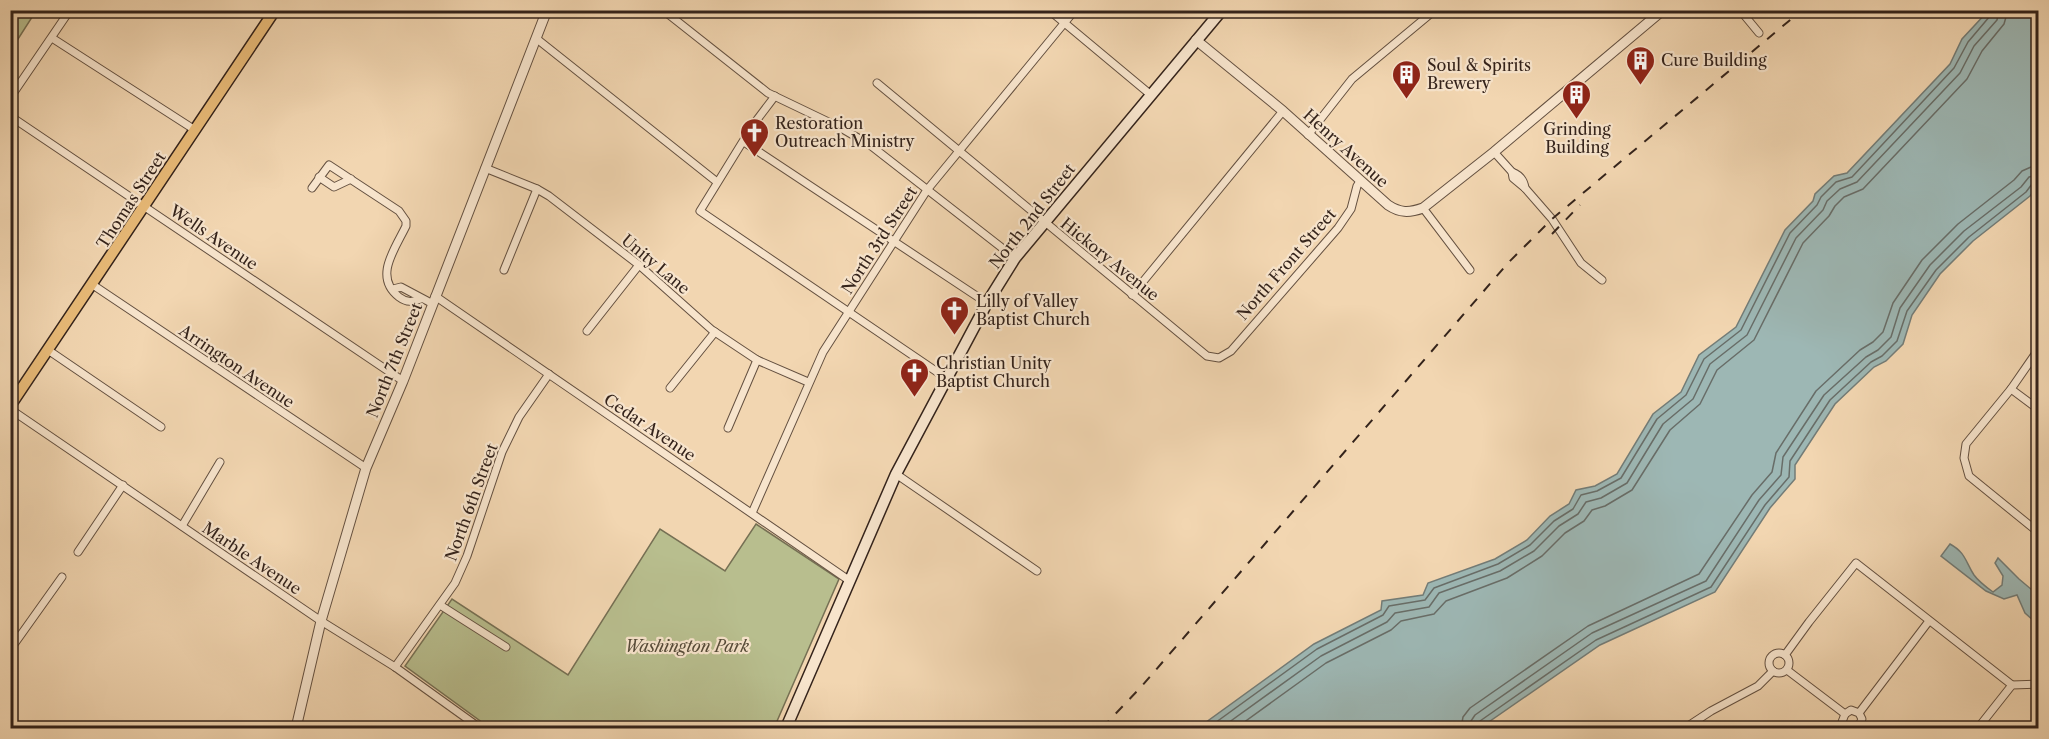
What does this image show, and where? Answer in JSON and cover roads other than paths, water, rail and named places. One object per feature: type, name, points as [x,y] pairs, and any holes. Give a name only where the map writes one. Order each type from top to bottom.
[{"type":"main road","name":"Thomas Street","points":[[10,407],[275,10]]},
{"type":"main road","name":"North 2nd Street","points":[[786,729],[896,474],[987,303],[1015,258],[1222,10]]},
{"type":"street","points":[[10,98],[70,10]]},
{"type":"street","name":"North 7th Street","points":[[296,729],[321,621],[366,468],[403,381],[547,10]]},
{"type":"street","points":[[1049,10],[1151,95]]},
{"type":"street","name":"North 3rd Street","points":[[752,513],[808,382],[823,352],[848,313],[927,190],[1075,10]]},
{"type":"street","points":[[1308,135],[1352,79],[1435,10]]},
{"type":"street","points":[[1470,270],[1423,208],[1494,152],[1663,10]]},
{"type":"street","points":[[1740,10],[1760,33]]},
{"type":"street","points":[[667,12],[752,81],[775,96],[841,128],[870,145],[1015,258]]},
{"type":"street","points":[[52,38],[195,130]]},
{"type":"street","points":[[537,39],[717,182]]},
{"type":"street","name":"Henry Avenue","points":[[1196,40],[1283,111],[1388,206],[1397,211],[1413,212],[1423,208]]},
{"type":"street","name":"Hickory Avenue","points":[[877,83],[1207,356],[1219,358]]},
{"type":"street","points":[[775,96],[753,125],[700,211],[946,378]]},
{"type":"street","points":[[1132,294],[1283,111]]},
{"type":"street","name":"Wells Avenue","points":[[10,116],[403,381]]},
{"type":"street","points":[[744,142],[987,303]]},
{"type":"street","points":[[1494,152],[1512,172],[1513,178],[1525,188],[1552,219],[1581,263],[1602,280]]},
{"type":"street","points":[[312,188],[329,165],[351,179]]},
{"type":"street","name":"Unity Lane","points":[[485,168],[549,196],[639,265],[715,332],[757,360],[808,382]]},
{"type":"street","points":[[319,177],[334,187],[351,179]]},
{"type":"street","name":"Cedar Avenue","points":[[351,179],[399,211],[406,221],[386,269],[387,280],[393,289],[401,287],[415,293],[421,299],[434,300],[549,374],[850,581]]},
{"type":"street","name":"North Front Street","points":[[1219,358],[1230,351],[1338,228],[1351,209],[1360,181]]},
{"type":"street","points":[[504,270],[537,189]]},
{"type":"street","points":[[587,331],[639,265]]},
{"type":"street","name":"Arrington Avenue","points":[[93,285],[366,468]]},
{"type":"street","points":[[670,388],[715,332]]},
{"type":"street","points":[[48,350],[160,427]]},
{"type":"street","points":[[2038,350],[2011,390],[1966,444],[1965,467],[1969,476],[2038,532]]},
{"type":"street","points":[[728,428],[757,360]]},
{"type":"street","name":"North 6th Street","points":[[395,667],[455,583],[467,556],[502,452],[519,417],[549,374]]},
{"type":"street","points":[[2011,390],[2038,409]]},
{"type":"street","name":"Marble Avenue","points":[[10,407],[321,621],[395,667],[480,729]]},
{"type":"street","points":[[182,526],[220,462]]},
{"type":"street","points":[[896,474],[1037,571]]},
{"type":"street","points":[[78,552],[123,485]]},
{"type":"street","points":[[1785,655],[1856,563],[2012,686],[2038,684]]},
{"type":"street","points":[[10,650],[62,577]]},
{"type":"street","points":[[440,605],[506,647]]},
{"type":"street","points":[[1859,713],[1929,621]]},
{"type":"street","points":[[1778,653],[1785,655],[1789,662],[1787,670],[1780,674],[1773,671],[1769,665],[1771,657],[1778,653]]},
{"type":"street","points":[[1787,670],[1845,714]]},
{"type":"street","points":[[1685,729],[1711,711],[1758,686],[1773,671]]},
{"type":"street","points":[[1978,729],[2012,686]]},
{"type":"street","points":[[1846,728],[1842,722],[1845,714],[1851,710],[1859,713],[1862,720],[1860,728]]},
{"type":"water","points":[[1988,11],[2038,11],[2038,186],[2030,196],[1973,241],[1940,274],[1912,315],[1903,344],[1886,361],[1874,367],[1835,404],[1795,465],[1795,479],[1770,508],[1715,592],[1600,645],[1480,728],[1198,728],[1314,644],[1381,610],[1382,601],[1423,595],[1428,583],[1495,559],[1527,540],[1550,516],[1569,504],[1576,490],[1595,486],[1617,474],[1653,414],[1681,392],[1699,355],[1736,327],[1785,230],[1813,201],[1815,194],[1834,176],[1847,173],[1950,64],[1962,39]]},
{"type":"water","points":[[1950,544],[1962,554],[1976,578],[1993,592],[2002,585],[2003,576],[1995,563],[1998,558],[2038,595],[2038,621],[2035,622],[2025,613],[2017,595],[2004,599],[1986,591],[1941,556]]},
{"type":"railway","points":[[1102,728],[1141,687],[1508,263],[1552,219],[1802,10]]},
{"type":"railway","points":[[1552,234],[1580,205]]},
{"type":"place","name":"Cure Building","points":[[1640,86]]},
{"type":"place","name":"Soul & Spirits Brewery","points":[[1406,100]]},
{"type":"place","name":"Grinding Building","points":[[1577,120]]},
{"type":"place","name":"Restoration Outreach Ministry","points":[[754,158]]},
{"type":"place","name":"Lilly of Valley Baptist Church","points":[[955,336]]},
{"type":"place","name":"Christian Unity Baptist Church","points":[[915,398]]},
{"type":"park label","name":"Washington Park","points":[[687,646]]}]
